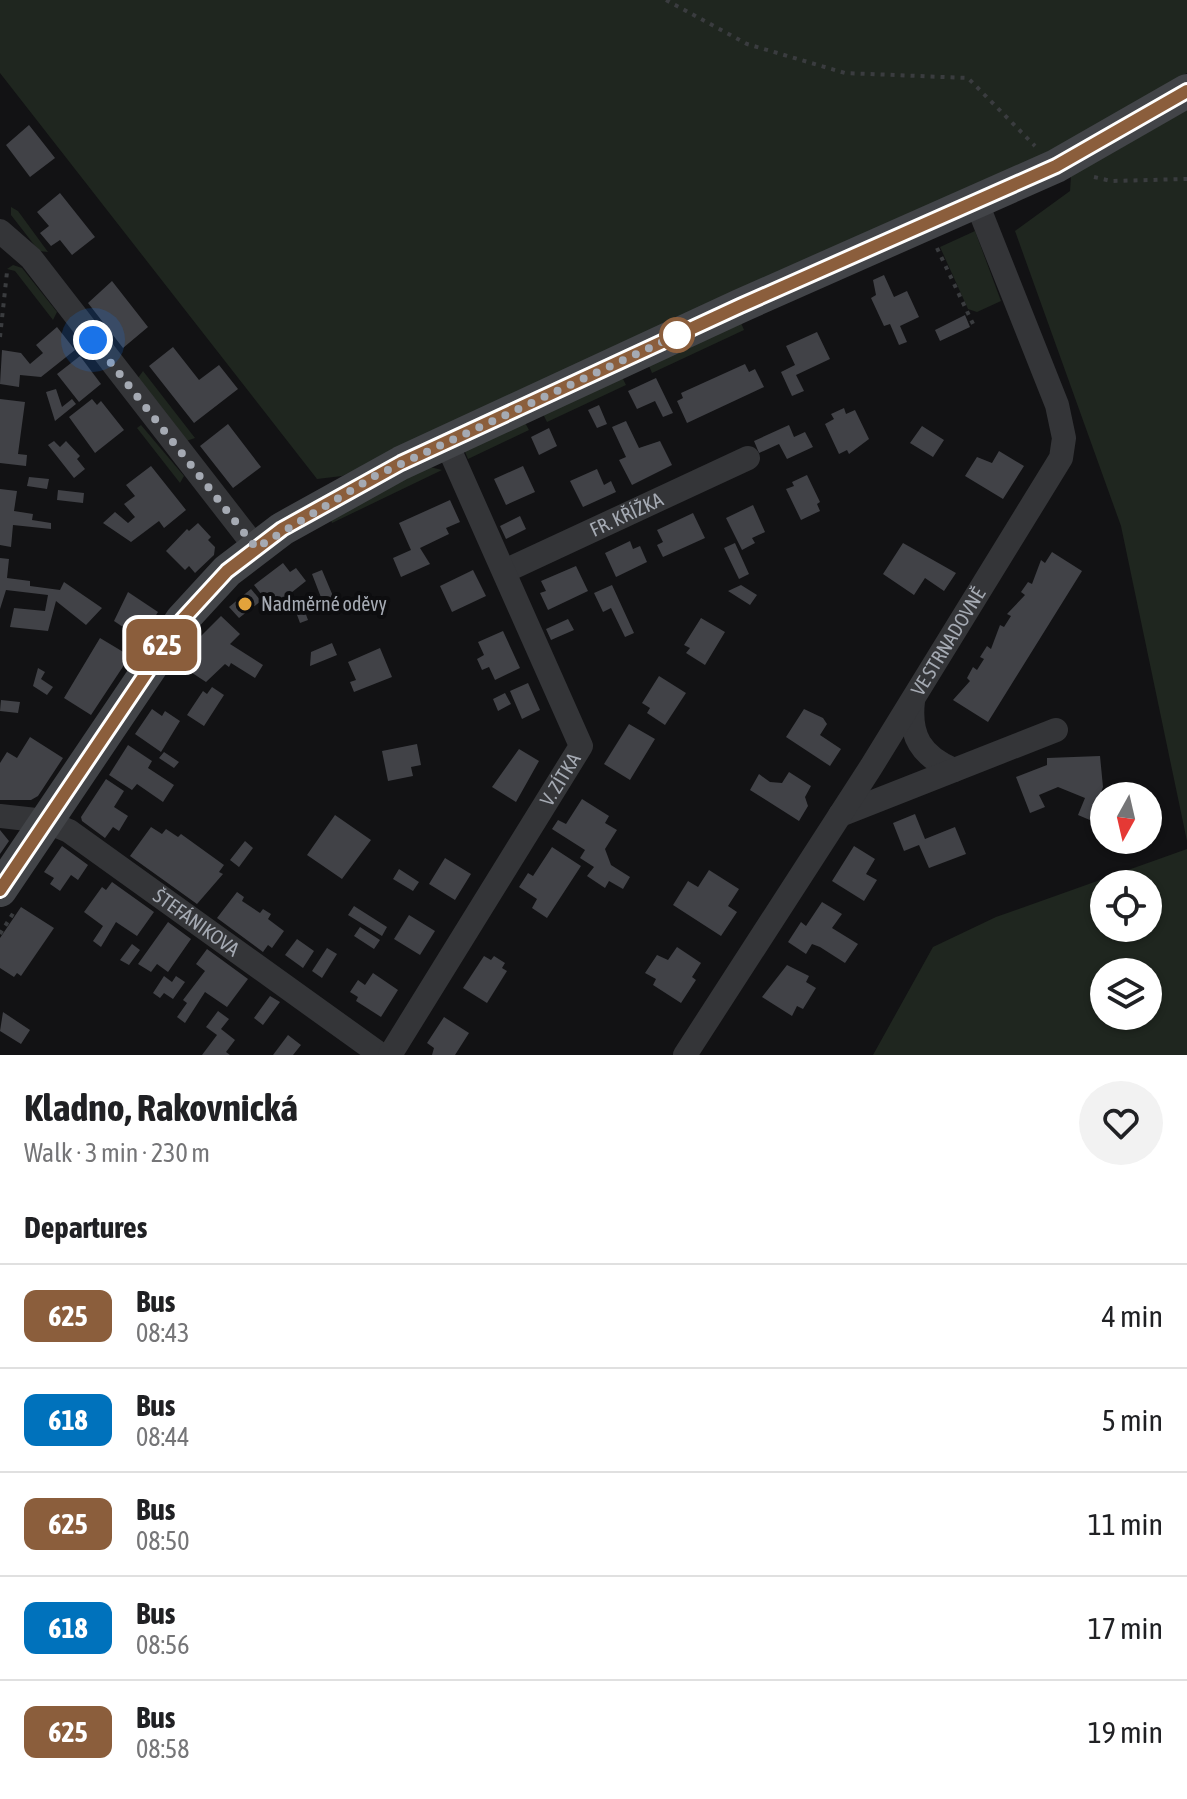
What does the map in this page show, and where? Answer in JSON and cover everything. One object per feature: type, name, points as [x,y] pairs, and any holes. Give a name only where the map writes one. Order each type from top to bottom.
[{"type":"main road","points":[[9,899],[45,821],[176,627],[215,583],[256,548],[375,476],[1056,166],[1187,91]]},
{"type":"street","name":"VE STRNADOVNĚ","points":[[685,1055],[914,698],[1036,502],[1064,448],[1057,405],[976,201]]},
{"type":"street","points":[[0,231],[31,258],[256,548]]},
{"type":"street","name":"V. ZÍTKA","points":[[390,1055],[581,746],[447,444]]},
{"type":"street","name":"FR. KŘÍŽKA","points":[[505,571],[748,458]]},
{"type":"street","points":[[914,698],[912,716],[918,745],[927,756],[954,770]]},
{"type":"street","points":[[840,815],[1056,730]]},
{"type":"street","name":"ŠTEFÁNIKOVA","points":[[0,816],[45,821],[69,831],[381,1055]]},
{"type":"path","points":[[666,0],[747,44],[845,73],[968,78],[1056,166],[1111,181],[1187,179]]},
{"type":"path","points":[[936,245],[974,326]]},
{"type":"path","points":[[0,337],[7,272]]},
{"type":"path","points":[[0,934],[9,899]]},
{"type":"shaded area","points":[[0,0],[1187,0],[1187,73],[1049,152],[342,476],[317,479],[0,73]]},
{"type":"shaded area","points":[[1187,110],[1187,841],[1121,526],[1015,231],[1070,191],[1071,176]]},
{"type":"shaded area","points":[[11,207],[18,211],[48,252],[39,251],[11,215]]},
{"type":"shaded area","points":[[975,231],[1001,301],[977,312],[968,309],[940,247]]},
{"type":"shaded area","points":[[13,265],[22,268],[57,312],[53,320],[15,271],[7,269]]},
{"type":"shaded area","points":[[739,318],[744,330],[652,373],[647,361]]},
{"type":"shaded area","points":[[143,371],[195,438],[186,441],[138,378]]},
{"type":"shaded area","points":[[620,373],[626,385],[547,422],[541,410]]},
{"type":"shaded area","points":[[523,419],[529,430],[468,459],[463,447]]},
{"type":"shaded area","points":[[141,425],[184,476],[180,483],[137,428]]},
{"type":"shaded area","points":[[430,467],[442,470],[332,523],[329,515]]},
{"type":"shaded area","points":[[1187,849],[1187,1055],[873,1055],[933,947],[996,917],[1090,884],[1090,942],[1162,942],[1162,870],[1128,870]]},
{"type":"building","points":[[29,125],[55,158],[30,177],[6,145]]},
{"type":"building","points":[[60,193],[95,237],[72,255],[60,240],[51,246],[40,233],[49,226],[37,212]]},
{"type":"building","points":[[884,275],[894,297],[907,291],[919,317],[900,326],[907,342],[899,345],[890,324],[884,326],[871,298],[876,295],[873,280]]},
{"type":"building","points":[[112,281],[148,327],[123,348],[88,303]]},
{"type":"building","points":[[965,315],[970,327],[940,341],[935,330]]},
{"type":"building","points":[[57,327],[75,350],[41,377],[20,375],[19,387],[0,384],[2,350],[21,353],[30,364],[43,353],[36,345]]},
{"type":"building","points":[[817,332],[830,359],[796,375],[804,391],[792,396],[781,372],[795,365],[786,346]]},
{"type":"building","points":[[173,347],[199,380],[219,365],[238,389],[194,423],[149,366]]},
{"type":"building","points":[[80,356],[101,384],[79,402],[57,374]]},
{"type":"building","points":[[745,364],[749,372],[755,369],[764,387],[687,423],[677,401],[683,398],[681,393]]},
{"type":"building","points":[[656,378],[673,413],[663,417],[655,401],[637,409],[628,391]]},
{"type":"building","points":[[56,389],[62,407],[72,399],[76,404],[55,421],[46,392]]},
{"type":"building","points":[[0,399],[25,402],[18,454],[27,455],[26,466],[0,463]]},
{"type":"building","points":[[92,399],[97,405],[101,401],[124,430],[95,453],[69,417]]},
{"type":"building","points":[[599,405],[607,424],[597,428],[588,410]]},
{"type":"building","points":[[844,408],[846,414],[855,410],[869,439],[849,454],[847,450],[839,454],[825,424],[834,419],[831,414]]},
{"type":"building","points":[[626,421],[639,448],[660,441],[672,465],[632,485],[619,460],[626,457],[612,427]]},
{"type":"building","points":[[228,424],[261,467],[233,488],[200,446]]},
{"type":"building","points":[[789,425],[794,437],[805,432],[813,447],[787,459],[779,444],[759,453],[754,441]]},
{"type":"building","points":[[922,426],[944,440],[933,457],[910,443]]},
{"type":"building","points":[[549,428],[557,446],[539,455],[531,437]]},
{"type":"building","points":[[54,441],[60,447],[66,441],[80,456],[77,459],[85,469],[74,478],[48,445]]},
{"type":"building","points":[[999,451],[1024,466],[1003,499],[965,476],[977,457],[992,463]]},
{"type":"building","points":[[151,466],[186,510],[164,528],[159,521],[131,542],[103,523],[115,512],[128,523],[135,517],[124,504],[135,496],[126,485]]},
{"type":"building","points":[[523,466],[535,492],[506,505],[494,479]]},
{"type":"building","points":[[597,469],[604,485],[611,481],[616,492],[583,507],[570,481]]},
{"type":"building","points":[[807,475],[820,502],[817,504],[820,511],[801,520],[786,489],[794,486],[792,482]]},
{"type":"building","points":[[29,477],[49,479],[47,489],[27,486]]},
{"type":"building","points":[[0,489],[17,491],[14,511],[33,514],[32,520],[51,523],[51,529],[13,525],[11,547],[0,545]]},
{"type":"building","points":[[58,490],[84,493],[83,503],[57,500]]},
{"type":"building","points":[[450,500],[460,522],[446,528],[449,534],[420,548],[430,564],[401,577],[393,558],[411,550],[399,523]]},
{"type":"building","points":[[753,505],[765,532],[752,538],[755,543],[742,550],[726,518]]},
{"type":"building","points":[[693,513],[705,538],[663,557],[657,545],[663,542],[657,530]]},
{"type":"building","points":[[520,516],[526,529],[506,539],[500,526]]},
{"type":"building","points":[[198,523],[211,537],[208,540],[215,547],[214,555],[195,573],[189,566],[185,570],[166,551],[187,529],[189,531]]},
{"type":"building","points":[[630,541],[633,549],[640,546],[647,562],[616,577],[605,553]]},
{"type":"building","points":[[735,543],[749,574],[739,579],[724,548]]},
{"type":"building","points":[[903,543],[956,573],[944,591],[925,578],[914,595],[883,574]]},
{"type":"building","points":[[1052,552],[1082,571],[988,722],[953,700],[970,681],[967,678],[973,667],[977,670],[984,659],[980,657],[987,646],[991,649],[1000,625],[1004,627],[1011,616],[1007,614],[1025,595],[1021,592],[1028,582],[1032,584],[1041,560],[1045,563]]},
{"type":"building","points":[[0,558],[9,559],[7,578],[30,581],[30,586],[60,590],[64,582],[102,608],[86,625],[56,601],[48,631],[10,627],[14,608],[45,611],[48,595],[6,590],[0,609]]},
{"type":"building","points":[[283,563],[290,572],[296,568],[306,581],[272,608],[254,585]]},
{"type":"building","points":[[576,566],[588,591],[548,610],[540,593],[546,591],[541,581]]},
{"type":"building","points":[[322,570],[338,608],[327,613],[312,574]]},
{"type":"building","points":[[473,570],[486,596],[452,612],[440,586]]},
{"type":"building","points":[[612,585],[634,633],[625,637],[611,608],[603,612],[594,593]]},
{"type":"building","points":[[741,585],[757,595],[750,605],[728,591]]},
{"type":"building","name":"Nadměrné oděvy","points":[[251,589],[261,601],[239,618],[229,607]]},
{"type":"building","points":[[128,592],[158,612],[141,639],[114,621]]},
{"type":"building","points":[[301,601],[308,620],[300,623],[293,604]]},
{"type":"building","points":[[221,616],[240,634],[230,644],[263,665],[255,678],[231,663],[229,667],[225,664],[206,682],[180,665],[197,640]]},
{"type":"building","points":[[701,618],[725,632],[705,665],[686,653],[690,648],[684,645]]},
{"type":"building","points":[[568,619],[574,630],[551,640],[546,629]]},
{"type":"building","points":[[503,631],[520,668],[495,680],[489,667],[482,670],[477,659],[484,655],[478,642]]},
{"type":"building","points":[[100,638],[130,656],[91,715],[64,698]]},
{"type":"building","points":[[332,643],[337,655],[310,666],[311,652]]},
{"type":"building","points":[[380,648],[392,677],[354,692],[350,682],[356,680],[348,662]]},
{"type":"building","points":[[38,668],[45,672],[41,679],[53,687],[47,695],[33,686]]},
{"type":"building","points":[[659,676],[686,693],[665,725],[647,713],[650,708],[642,703]]},
{"type":"building","points":[[528,683],[540,710],[522,719],[510,691]]},
{"type":"building","points":[[212,687],[224,695],[204,726],[187,715],[203,691],[207,694]]},
{"type":"building","points":[[505,693],[511,704],[498,711],[493,699]]},
{"type":"building","points":[[1,700],[20,702],[18,713],[0,711]]},
{"type":"building","points":[[152,709],[162,716],[165,711],[180,721],[161,752],[135,734]]},
{"type":"building","points":[[804,709],[823,718],[827,724],[820,735],[841,749],[830,766],[786,737]]},
{"type":"building","points":[[629,724],[655,739],[630,780],[604,764]]},
{"type":"building","points":[[30,737],[63,758],[38,796],[31,800],[0,800],[0,763],[7,752],[17,758]]},
{"type":"building","points":[[417,744],[421,765],[411,767],[413,776],[388,781],[382,751]]},
{"type":"building","points":[[128,745],[152,761],[148,768],[174,785],[163,802],[137,784],[132,790],[109,775]]},
{"type":"building","points":[[519,749],[539,761],[516,802],[492,787]]},
{"type":"building","points":[[164,752],[179,762],[174,768],[159,758]]},
{"type":"building","points":[[1100,756],[1103,782],[1090,782],[1090,820],[1078,815],[1085,798],[1058,787],[1039,795],[1045,807],[1030,813],[1016,777],[1047,765],[1047,758]]},
{"type":"building","points":[[789,772],[811,786],[805,797],[808,806],[799,821],[750,790],[759,774],[770,782],[782,783]]},
{"type":"building","points":[[106,779],[124,791],[114,807],[128,816],[119,831],[113,827],[105,838],[81,817]]},
{"type":"building","points":[[582,799],[609,816],[605,823],[617,830],[605,849],[611,865],[630,877],[623,889],[609,881],[605,888],[587,876],[594,867],[580,858],[585,850],[552,829],[558,820],[566,824]]},
{"type":"building","points":[[915,814],[925,839],[955,827],[966,854],[929,868],[919,845],[904,851],[893,823]]},
{"type":"building","points":[[335,815],[371,840],[342,879],[307,855]]},
{"type":"building","points":[[151,827],[162,834],[166,829],[178,837],[181,834],[224,865],[219,872],[223,874],[197,904],[130,856]]},
{"type":"building","points":[[0,830],[9,841],[0,854]]},
{"type":"building","points":[[245,841],[253,848],[239,867],[230,860]]},
{"type":"building","points":[[62,846],[88,865],[78,880],[71,875],[60,891],[50,884],[54,878],[44,872]]},
{"type":"building","points":[[854,846],[875,859],[866,874],[877,880],[864,901],[832,881]]},
{"type":"building","points":[[552,847],[581,866],[547,918],[532,908],[537,899],[519,887],[528,873],[533,876]]},
{"type":"building","points":[[445,858],[471,874],[455,900],[429,884]]},
{"type":"building","points":[[399,869],[419,882],[413,891],[393,879]]},
{"type":"building","points":[[709,870],[739,889],[728,906],[737,912],[721,936],[673,905],[688,881],[698,887]]},
{"type":"building","points":[[112,882],[154,912],[137,936],[116,922],[101,947],[93,941],[103,926],[84,912],[102,887],[106,890]]},
{"type":"building","points":[[237,892],[244,897],[242,901],[260,913],[263,909],[271,914],[268,919],[284,931],[272,948],[268,945],[263,952],[217,918]]},
{"type":"building","points":[[822,902],[842,914],[832,928],[858,944],[845,963],[812,944],[806,954],[788,942],[801,922],[806,926]]},
{"type":"building","points":[[354,906],[387,927],[382,936],[348,915]]},
{"type":"building","points":[[21,907],[54,928],[21,976],[17,973],[14,977],[0,968],[0,938]]},
{"type":"building","points":[[409,915],[435,931],[420,955],[394,939]]},
{"type":"building","points":[[168,922],[191,939],[168,972],[157,964],[151,972],[138,964]]},
{"type":"building","points":[[360,927],[380,940],[374,949],[354,936]]},
{"type":"building","points":[[297,939],[314,951],[303,968],[285,955]]},
{"type":"building","points":[[132,944],[140,950],[129,965],[120,960]]},
{"type":"building","points":[[677,947],[701,963],[692,977],[696,980],[681,1003],[653,985],[656,979],[645,973],[657,955],[668,960]]},
{"type":"building","points":[[327,948],[337,954],[322,978],[312,971]]},
{"type":"building","points":[[207,949],[248,979],[227,1007],[205,992],[185,1023],[177,1017],[187,1003],[183,1000],[205,971],[196,964]]},
{"type":"building","points":[[484,956],[491,960],[494,956],[505,963],[502,968],[507,971],[487,1003],[463,988]]},
{"type":"building","points":[[787,965],[809,976],[806,982],[816,988],[803,1009],[797,1006],[792,1016],[762,997]]},
{"type":"building","points":[[373,973],[398,990],[381,1017],[356,1001],[358,997],[350,992],[358,980],[365,985]]},
{"type":"building","points":[[164,976],[172,982],[176,976],[185,982],[173,999],[164,993],[160,998],[153,993]]},
{"type":"building","points":[[270,996],[280,1002],[263,1025],[254,1018]]},
{"type":"building","points":[[218,1011],[229,1019],[221,1029],[235,1040],[226,1052],[230,1055],[202,1055],[217,1035],[206,1027]]},
{"type":"building","points":[[3,1012],[30,1030],[21,1044],[0,1031]]},
{"type":"building","points":[[444,1017],[469,1033],[455,1055],[432,1055],[434,1048],[427,1043]]},
{"type":"building","points":[[288,1035],[301,1045],[293,1055],[273,1055]]},
{"type":"bus line","name":"625","points":[[0,890],[149,664],[182,620],[227,571],[282,529],[401,463],[740,306],[1056,166],[1187,91]]},
{"type":"place","name":"Nadměrné oděvy","points":[[245,604]]},
{"type":"route","points":[[93,340],[256,548],[303,516],[375,476],[677,335]]}]
